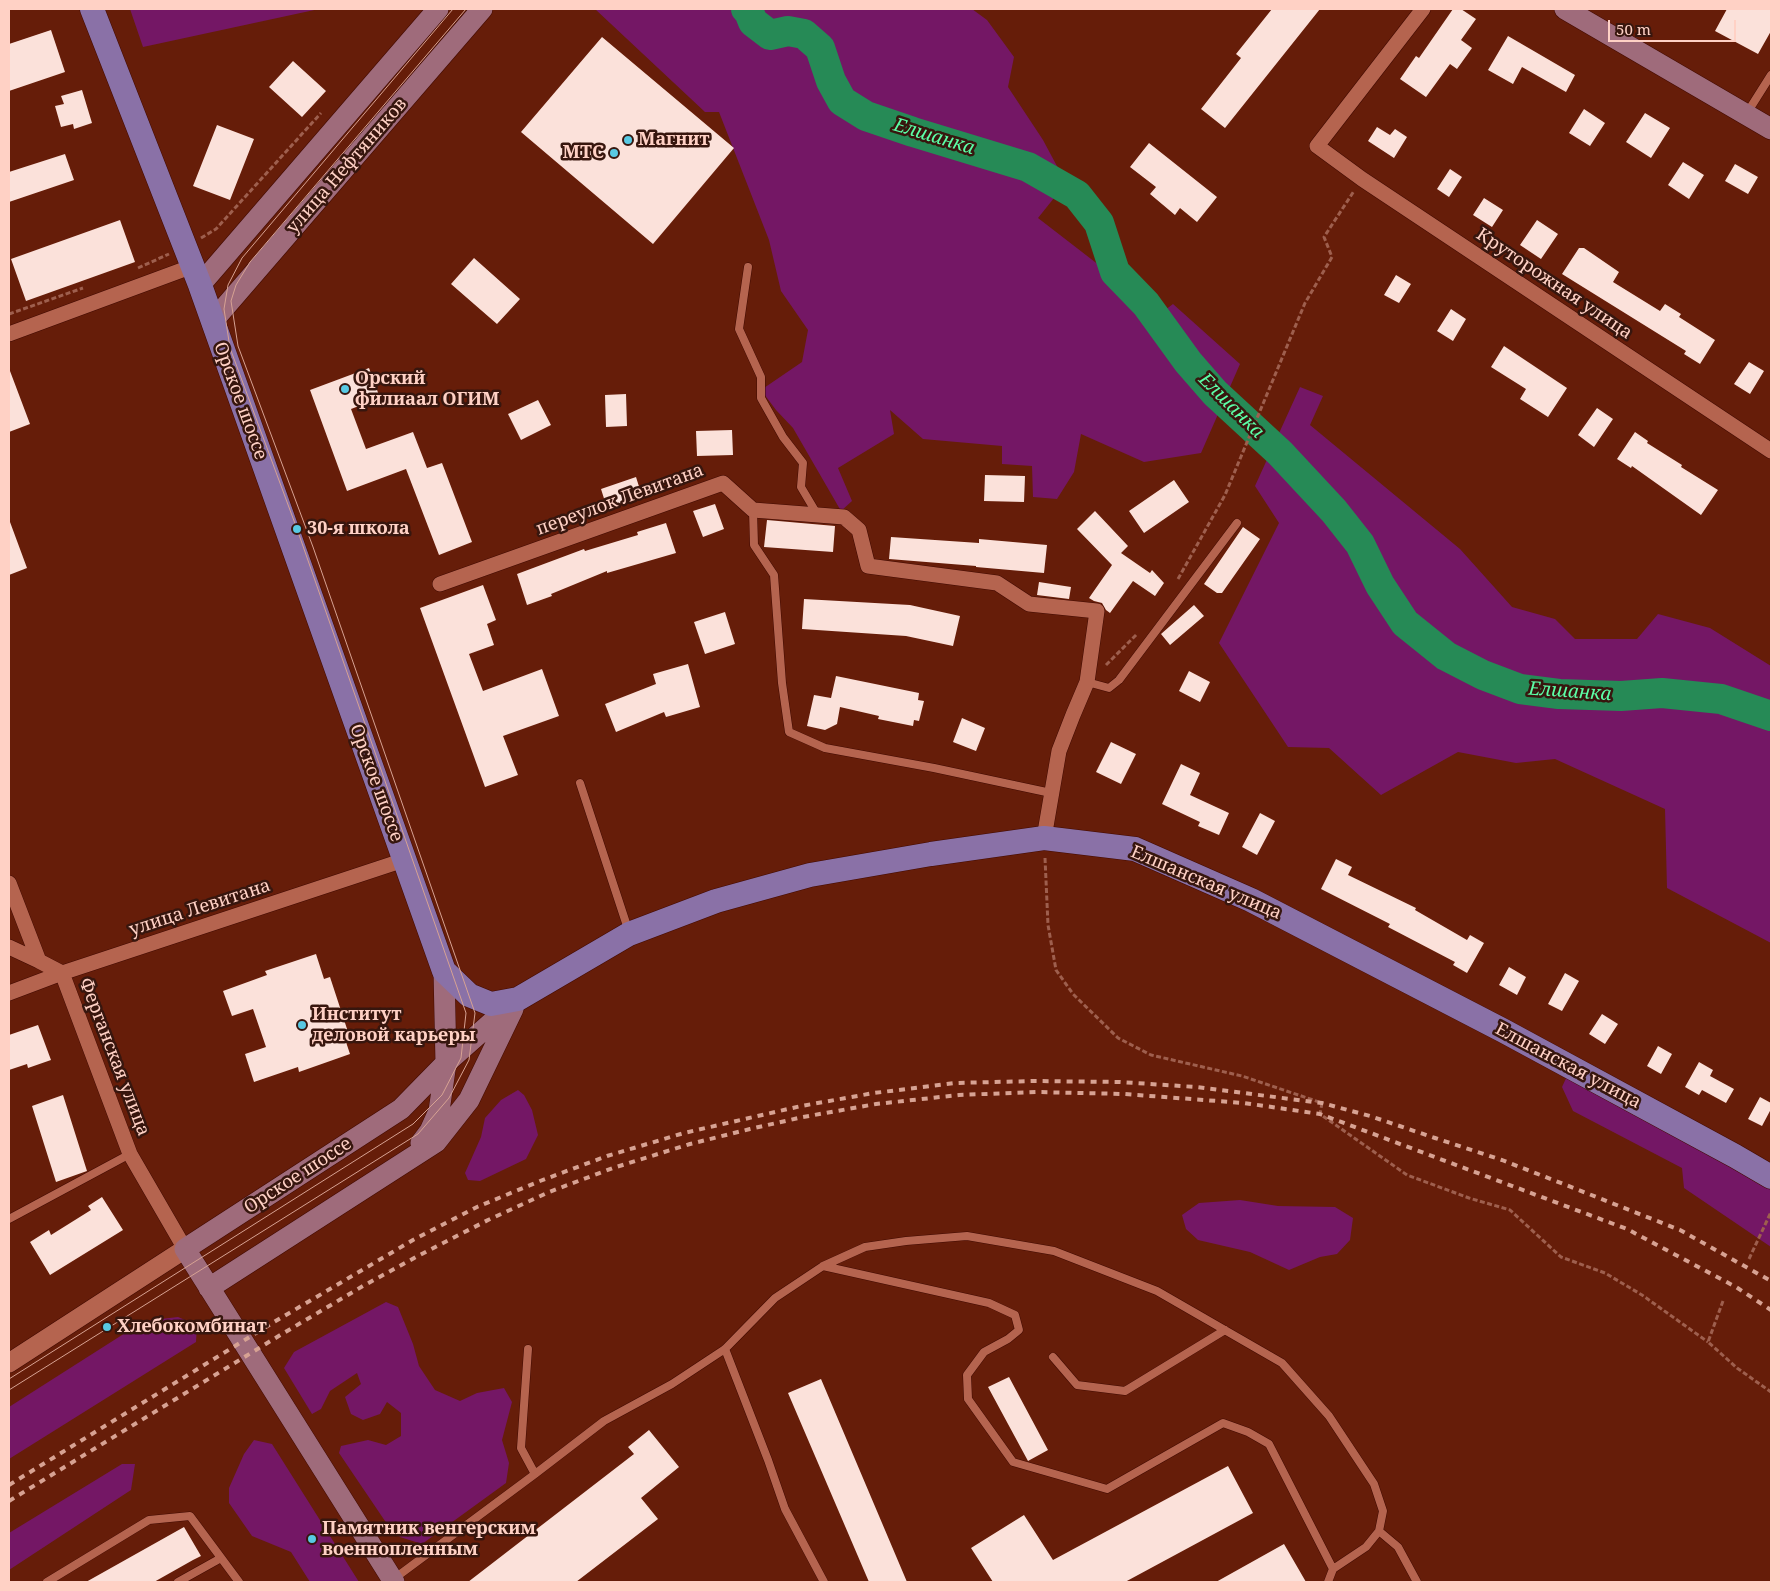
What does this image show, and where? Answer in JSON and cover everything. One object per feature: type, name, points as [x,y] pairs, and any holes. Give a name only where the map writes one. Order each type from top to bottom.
[{"type":"main road","name":"Орское шоссе","points":[[92,9],[193,266],[444,971],[446,1063],[401,1110],[185,1249]]},
{"type":"main road","name":"улица Нефтяников","points":[[193,266],[438,9]]},
{"type":"main road","name":"улица Нефтяников","points":[[212,322],[482,9]]},
{"type":"main road","points":[[1565,9],[1771,130]]},
{"type":"main road","name":"Елшанская улица","points":[[444,971],[469,995],[491,1004],[518,999],[629,934],[716,901],[810,875],[931,854],[1044,838],[1135,849],[1252,900],[1495,1027],[1771,1177]]},
{"type":"main road","points":[[407,1162],[430,1131],[438,1111],[446,1063],[518,999]]},
{"type":"main road","points":[[209,1288],[436,1142],[470,1100],[518,999]]},
{"type":"main road","points":[[185,1249],[394,1581]]},
{"type":"street","name":"Круторожная улица","points":[[1423,9],[1317,146],[1362,179],[1771,451]]},
{"type":"street","points":[[9,334],[193,266]]},
{"type":"street","name":"переулок Левитана","points":[[440,584],[723,484],[753,510]]},
{"type":"street","points":[[753,510],[844,517],[859,530],[868,566],[997,583],[1029,604],[1097,611],[1087,682],[1059,750],[1044,838]]},
{"type":"street","name":"улица Левитана","points":[[9,993],[62,973],[404,860]]},
{"type":"street","points":[[9,883],[39,961]]},
{"type":"street","name":"Ферганская улица","points":[[9,947],[62,973],[130,1154],[185,1249]]},
{"type":"street","name":"Орское шоссе","points":[[9,1363],[185,1249]]},
{"type":"lane","points":[[1746,115],[1771,75]]},
{"type":"lane","points":[[748,267],[739,330],[761,377],[761,398],[783,437],[803,463],[801,487],[818,515]]},
{"type":"lane","points":[[753,510],[754,545],[774,574],[782,683],[789,732],[825,748],[934,768],[1051,793]]},
{"type":"lane","points":[[1087,682],[1110,688],[1120,680],[1237,523]]},
{"type":"lane","points":[[580,783],[629,934]]},
{"type":"lane","points":[[9,1219],[130,1154]]},
{"type":"lane","points":[[394,1581],[604,1421],[672,1384],[725,1349],[775,1298],[823,1266],[865,1247],[906,1241],[967,1236],[1054,1251],[1156,1291],[1282,1363],[1329,1416],[1374,1484],[1383,1511],[1378,1531],[1366,1547],[1333,1569],[1328,1582]]},
{"type":"lane","points":[[823,1266],[988,1303],[1014,1315],[1019,1330],[1008,1339],[984,1352],[967,1375],[968,1399],[1013,1462],[1107,1489],[1223,1423],[1248,1432],[1269,1444],[1333,1569]]},
{"type":"lane","points":[[1053,1356],[1077,1385],[1125,1391],[1225,1330]]},
{"type":"lane","points":[[528,1349],[520,1448],[535,1474]]},
{"type":"lane","points":[[725,1349],[785,1509],[824,1582]]},
{"type":"lane","points":[[48,1582],[149,1520],[190,1516],[239,1582]]},
{"type":"lane","points":[[1378,1531],[1398,1547],[1417,1582]]},
{"type":"lane","points":[[178,1582],[221,1558]]},
{"type":"path","points":[[132,271],[193,266],[216,230],[327,107]]},
{"type":"path","points":[[1173,586],[1225,495],[1305,303],[1332,256],[1324,237],[1362,179]]},
{"type":"path","points":[[9,314],[88,286]]},
{"type":"path","points":[[1087,682],[1141,628]]},
{"type":"path","points":[[1044,838],[1048,925],[1056,970],[1073,994],[1118,1038],[1151,1056],[1242,1076],[1322,1103],[1320,1114],[1407,1175],[1469,1198],[1510,1210],[1561,1257],[1605,1273],[1642,1295],[1708,1342],[1737,1368],[1771,1392]]},
{"type":"path","points":[[1749,1259],[1771,1212]]},
{"type":"path","points":[[1708,1342],[1723,1301]]},
{"type":"shaded area","points":[[130,9],[319,9],[143,47]]},
{"type":"shaded area","points":[[595,9],[972,9],[987,20],[1014,57],[1008,87],[1043,140],[1066,183],[1038,218],[1161,313],[1173,304],[1240,364],[1201,453],[1144,462],[1081,434],[1074,472],[1057,499],[1033,497],[1032,466],[1002,464],[1002,446],[923,439],[890,410],[894,434],[838,468],[852,501],[841,511],[793,428],[761,390],[802,362],[808,330],[781,291],[769,240],[719,112],[705,112]]},
{"type":"shaded area","points":[[1300,387],[1323,396],[1310,425],[1460,549],[1512,607],[1555,619],[1575,639],[1637,639],[1658,614],[1710,628],[1771,666],[1771,943],[1667,888],[1665,809],[1555,759],[1516,763],[1458,752],[1381,795],[1329,748],[1288,747],[1219,643],[1279,523],[1255,486]]},
{"type":"shaded area","points":[[1568,1074],[1771,1186],[1771,1247],[1684,1188],[1682,1168],[1573,1111],[1562,1087]]},
{"type":"shaded area","points":[[518,1090],[524,1095],[532,1110],[538,1135],[526,1159],[480,1181],[468,1180],[465,1173],[481,1137],[485,1118],[501,1100]]},
{"type":"shaded area","points":[[1240,1200],[1278,1206],[1335,1207],[1353,1218],[1350,1240],[1337,1254],[1320,1257],[1289,1270],[1250,1252],[1198,1240],[1186,1229],[1182,1215],[1199,1203]]},
{"type":"shaded area","points":[[386,1302],[398,1307],[413,1344],[419,1366],[435,1390],[460,1401],[477,1393],[504,1388],[512,1402],[502,1440],[509,1463],[506,1483],[422,1544],[400,1537],[385,1521],[339,1453],[341,1446],[368,1440],[386,1445],[401,1436],[401,1413],[387,1402],[380,1414],[363,1420],[351,1414],[345,1397],[361,1384],[357,1373],[330,1391],[321,1409],[312,1414],[284,1368],[294,1352]]},
{"type":"shaded area","points":[[178,1317],[197,1325],[196,1342],[9,1459],[9,1407],[144,1321]]},
{"type":"shaded area","points":[[254,1440],[272,1444],[359,1582],[310,1582],[291,1552],[252,1536],[229,1503],[229,1488],[244,1454]]},
{"type":"shaded area","points":[[122,1464],[135,1464],[131,1490],[9,1570],[9,1533]]},
{"type":"building","points":[[1272,9],[1320,9],[1225,128],[1201,109],[1241,58],[1236,54]]},
{"type":"building","points":[[1453,9],[1461,9],[1476,19],[1461,40],[1472,48],[1457,69],[1450,64],[1426,97],[1400,79],[1416,56],[1419,58]]},
{"type":"building","points":[[1727,9],[1771,9],[1771,31],[1758,54],[1715,31]]},
{"type":"building","points":[[51,30],[65,72],[9,91],[9,44]]},
{"type":"building","points":[[1508,36],[1575,75],[1566,92],[1522,67],[1513,84],[1488,70]]},
{"type":"building","name":"Магнит","points":[[602,37],[734,148],[653,244],[521,132]]},
{"type":"building","points":[[293,61],[326,91],[302,117],[269,87]]},
{"type":"building","points":[[82,90],[92,123],[74,129],[73,124],[61,127],[55,106],[64,104],[61,96]]},
{"type":"building","points":[[1584,109],[1605,123],[1590,146],[1569,133]]},
{"type":"building","points":[[1645,113],[1670,128],[1651,158],[1626,142]]},
{"type":"building","points":[[217,125],[254,139],[230,200],[193,186]]},
{"type":"building","points":[[1377,127],[1390,135],[1395,129],[1407,137],[1394,158],[1368,141]]},
{"type":"building","points":[[1149,143],[1217,197],[1197,222],[1180,208],[1175,215],[1150,194],[1156,187],[1130,167]]},
{"type":"building","points":[[65,154],[74,180],[9,202],[9,172]]},
{"type":"building","points":[[1683,162],[1704,175],[1689,199],[1668,185]]},
{"type":"building","points":[[1735,164],[1758,177],[1748,194],[1725,181]]},
{"type":"building","points":[[1450,169],[1462,177],[1449,197],[1437,189]]},
{"type":"building","points":[[1484,198],[1503,210],[1492,227],[1473,215]]},
{"type":"building","points":[[120,220],[135,262],[26,301],[11,259]]},
{"type":"building","points":[[1537,220],[1558,234],[1541,259],[1520,245]]},
{"type":"building","points":[[1579,248],[1584,248],[1619,272],[1613,282],[1660,311],[1665,304],[1681,314],[1679,317],[1715,340],[1700,364],[1684,354],[1686,351],[1562,274]]},
{"type":"building","points":[[474,258],[520,299],[497,324],[451,284]]},
{"type":"building","points":[[1396,275],[1411,284],[1399,303],[1384,295]]},
{"type":"building","points":[[1451,309],[1466,319],[1453,341],[1437,331]]},
{"type":"building","points":[[1504,346],[1567,388],[1548,417],[1520,399],[1526,389],[1491,367]]},
{"type":"building","points":[[1749,362],[1764,371],[1750,394],[1734,384]]},
{"type":"building","points":[[369,368],[380,398],[351,409],[366,449],[413,432],[427,468],[442,463],[472,542],[439,555],[406,469],[347,491],[310,390]]},
{"type":"building","points":[[9,371],[30,424],[9,432]]},
{"type":"building","points":[[626,394],[627,426],[606,427],[605,395]]},
{"type":"building","points":[[538,400],[551,425],[521,440],[508,414]]},
{"type":"building","points":[[1597,408],[1613,419],[1594,447],[1578,435]]},
{"type":"building","points":[[732,430],[733,455],[697,456],[696,431]]},
{"type":"building","points":[[1635,432],[1648,441],[1647,443],[1682,465],[1681,467],[1718,490],[1701,515],[1632,466],[1631,468],[1617,459]]},
{"type":"building","points":[[985,475],[1025,476],[1024,502],[984,501]]},
{"type":"building","points":[[636,477],[642,496],[607,508],[601,489]]},
{"type":"building","points":[[1174,480],[1189,502],[1144,533],[1129,511]]},
{"type":"building","points":[[715,504],[724,529],[703,537],[693,511]]},
{"type":"building","points":[[1095,511],[1128,546],[1121,553],[1150,573],[1152,570],[1164,583],[1155,596],[1133,581],[1110,613],[1102,603],[1089,598],[1112,565],[1077,529]]},
{"type":"building","points":[[767,520],[835,526],[833,552],[764,547]]},
{"type":"building","points":[[9,523],[27,568],[9,575]]},
{"type":"building","points":[[666,523],[676,553],[607,573],[607,571],[527,605],[517,574],[584,549],[585,551],[638,535],[637,532]]},
{"type":"building","points":[[1243,527],[1260,539],[1222,593],[1217,593],[1204,584]]},
{"type":"building","points":[[891,537],[979,543],[979,539],[1047,545],[1044,573],[889,559]]},
{"type":"building","points":[[1039,582],[1071,587],[1069,599],[1037,595]]},
{"type":"building","points":[[483,585],[496,620],[487,624],[494,645],[469,654],[483,691],[542,669],[559,716],[503,736],[518,775],[485,787],[420,608]]},
{"type":"building","points":[[804,599],[910,605],[960,616],[953,646],[906,636],[802,629]]},
{"type":"building","points":[[1194,605],[1204,616],[1170,645],[1161,634]]},
{"type":"building","points":[[725,612],[735,644],[705,654],[694,622]]},
{"type":"building","points":[[688,664],[700,707],[666,717],[664,712],[616,732],[605,704],[656,684],[653,674]]},
{"type":"building","points":[[1189,671],[1210,682],[1200,702],[1179,691]]},
{"type":"building","points":[[836,676],[919,693],[918,700],[924,701],[919,721],[914,720],[913,726],[878,719],[879,716],[840,707],[837,724],[825,730],[807,726],[814,695],[831,698]]},
{"type":"building","points":[[962,718],[985,728],[976,751],[953,742]]},
{"type":"building","points":[[1111,742],[1136,754],[1121,784],[1096,772]]},
{"type":"building","points":[[1181,764],[1200,773],[1190,795],[1229,813],[1219,835],[1198,826],[1200,822],[1162,804]]},
{"type":"building","points":[[1260,813],[1275,821],[1257,855],[1242,847]]},
{"type":"building","points":[[1336,859],[1352,867],[1348,875],[1416,908],[1415,910],[1467,940],[1470,935],[1484,943],[1467,973],[1453,965],[1455,962],[1388,927],[1390,924],[1321,889]]},
{"type":"building","name":"Институт деловой карьеры","points":[[316,954],[324,979],[330,977],[349,1035],[344,1036],[350,1054],[299,1072],[298,1067],[254,1082],[245,1054],[266,1047],[253,1009],[232,1016],[223,991],[267,975],[265,971]]},
{"type":"building","points":[[1509,967],[1526,977],[1517,995],[1499,985]]},
{"type":"building","points":[[1565,973],[1579,981],[1562,1011],[1548,1004]]},
{"type":"building","points":[[1602,1014],[1618,1024],[1605,1044],[1589,1034]]},
{"type":"building","points":[[38,1025],[51,1060],[28,1068],[27,1064],[9,1070],[9,1035]]},
{"type":"building","points":[[1658,1046],[1672,1054],[1661,1074],[1647,1066]]},
{"type":"building","points":[[1699,1062],[1713,1070],[1710,1076],[1734,1089],[1726,1103],[1702,1090],[1699,1095],[1685,1087]]},
{"type":"building","points":[[63,1095],[87,1171],[56,1182],[32,1106]]},
{"type":"building","points":[[1760,1097],[1771,1103],[1771,1109],[1762,1126],[1748,1119]]},
{"type":"building","points":[[102,1197],[123,1230],[50,1275],[30,1242],[49,1230],[51,1235],[91,1210],[88,1206]]},
{"type":"building","points":[[1009,1377],[1048,1450],[1028,1461],[988,1387]]},
{"type":"building","points":[[821,1379],[907,1582],[869,1582],[788,1393]]},
{"type":"building","points":[[649,1430],[679,1467],[641,1498],[658,1519],[576,1582],[468,1582],[634,1454],[628,1447]]},
{"type":"building","points":[[1228,1466],[1253,1513],[1125,1582],[993,1582],[971,1548],[1024,1515],[1053,1560]]},
{"type":"building","points":[[184,1527],[201,1556],[154,1582],[86,1582]]},
{"type":"building","points":[[1284,1544],[1306,1582],[1216,1582]]},
{"type":"waterway","name":"Елшанка","points":[[746,9],[753,22],[770,35],[788,31],[804,34],[820,48],[831,81],[842,101],[866,116],[1028,167],[1077,195],[1099,223],[1115,272],[1146,304],[1188,362],[1215,393],[1280,453],[1334,511],[1360,544],[1380,585],[1405,623],[1446,656],[1483,675],[1520,689],[1559,694],[1621,696],[1662,693],[1721,699],[1771,716]]},
{"type":"tram line","points":[[9,1379],[413,1124],[442,1095],[461,1058],[466,1013],[297,529],[230,348],[224,309],[228,285],[242,258],[453,9]]},
{"type":"tram line","points":[[9,1390],[418,1134],[449,1098],[469,1060],[475,1013],[313,547],[238,346],[231,301],[236,285],[250,262],[466,9]]},
{"type":"railway","points":[[9,1485],[274,1322],[413,1240],[477,1207],[607,1156],[684,1133],[801,1106],[874,1093],[955,1083],[1034,1081],[1120,1082],[1196,1087],[1322,1103],[1370,1116],[1502,1160],[1680,1230],[1771,1281]]},
{"type":"railway","points":[[9,1501],[363,1286],[488,1220],[549,1192],[613,1168],[690,1144],[750,1129],[876,1104],[959,1095],[1036,1092],[1124,1094],[1244,1103],[1320,1114],[1627,1229],[1736,1287],[1771,1310]]},
{"type":"place","name":"Магнит","points":[[628,140]]},
{"type":"place","name":"МТС","points":[[614,153]]},
{"type":"place","name":"Орский филиаал ОГИМ","points":[[345,389]]},
{"type":"place","name":"30-я школа","points":[[297,529]]},
{"type":"place","name":"Институт деловой карьеры","points":[[302,1025]]},
{"type":"place","name":"Хлебокомбинат","points":[[107,1327]]},
{"type":"place","name":"Памятник венгерским военнопленным","points":[[312,1539]]}]
